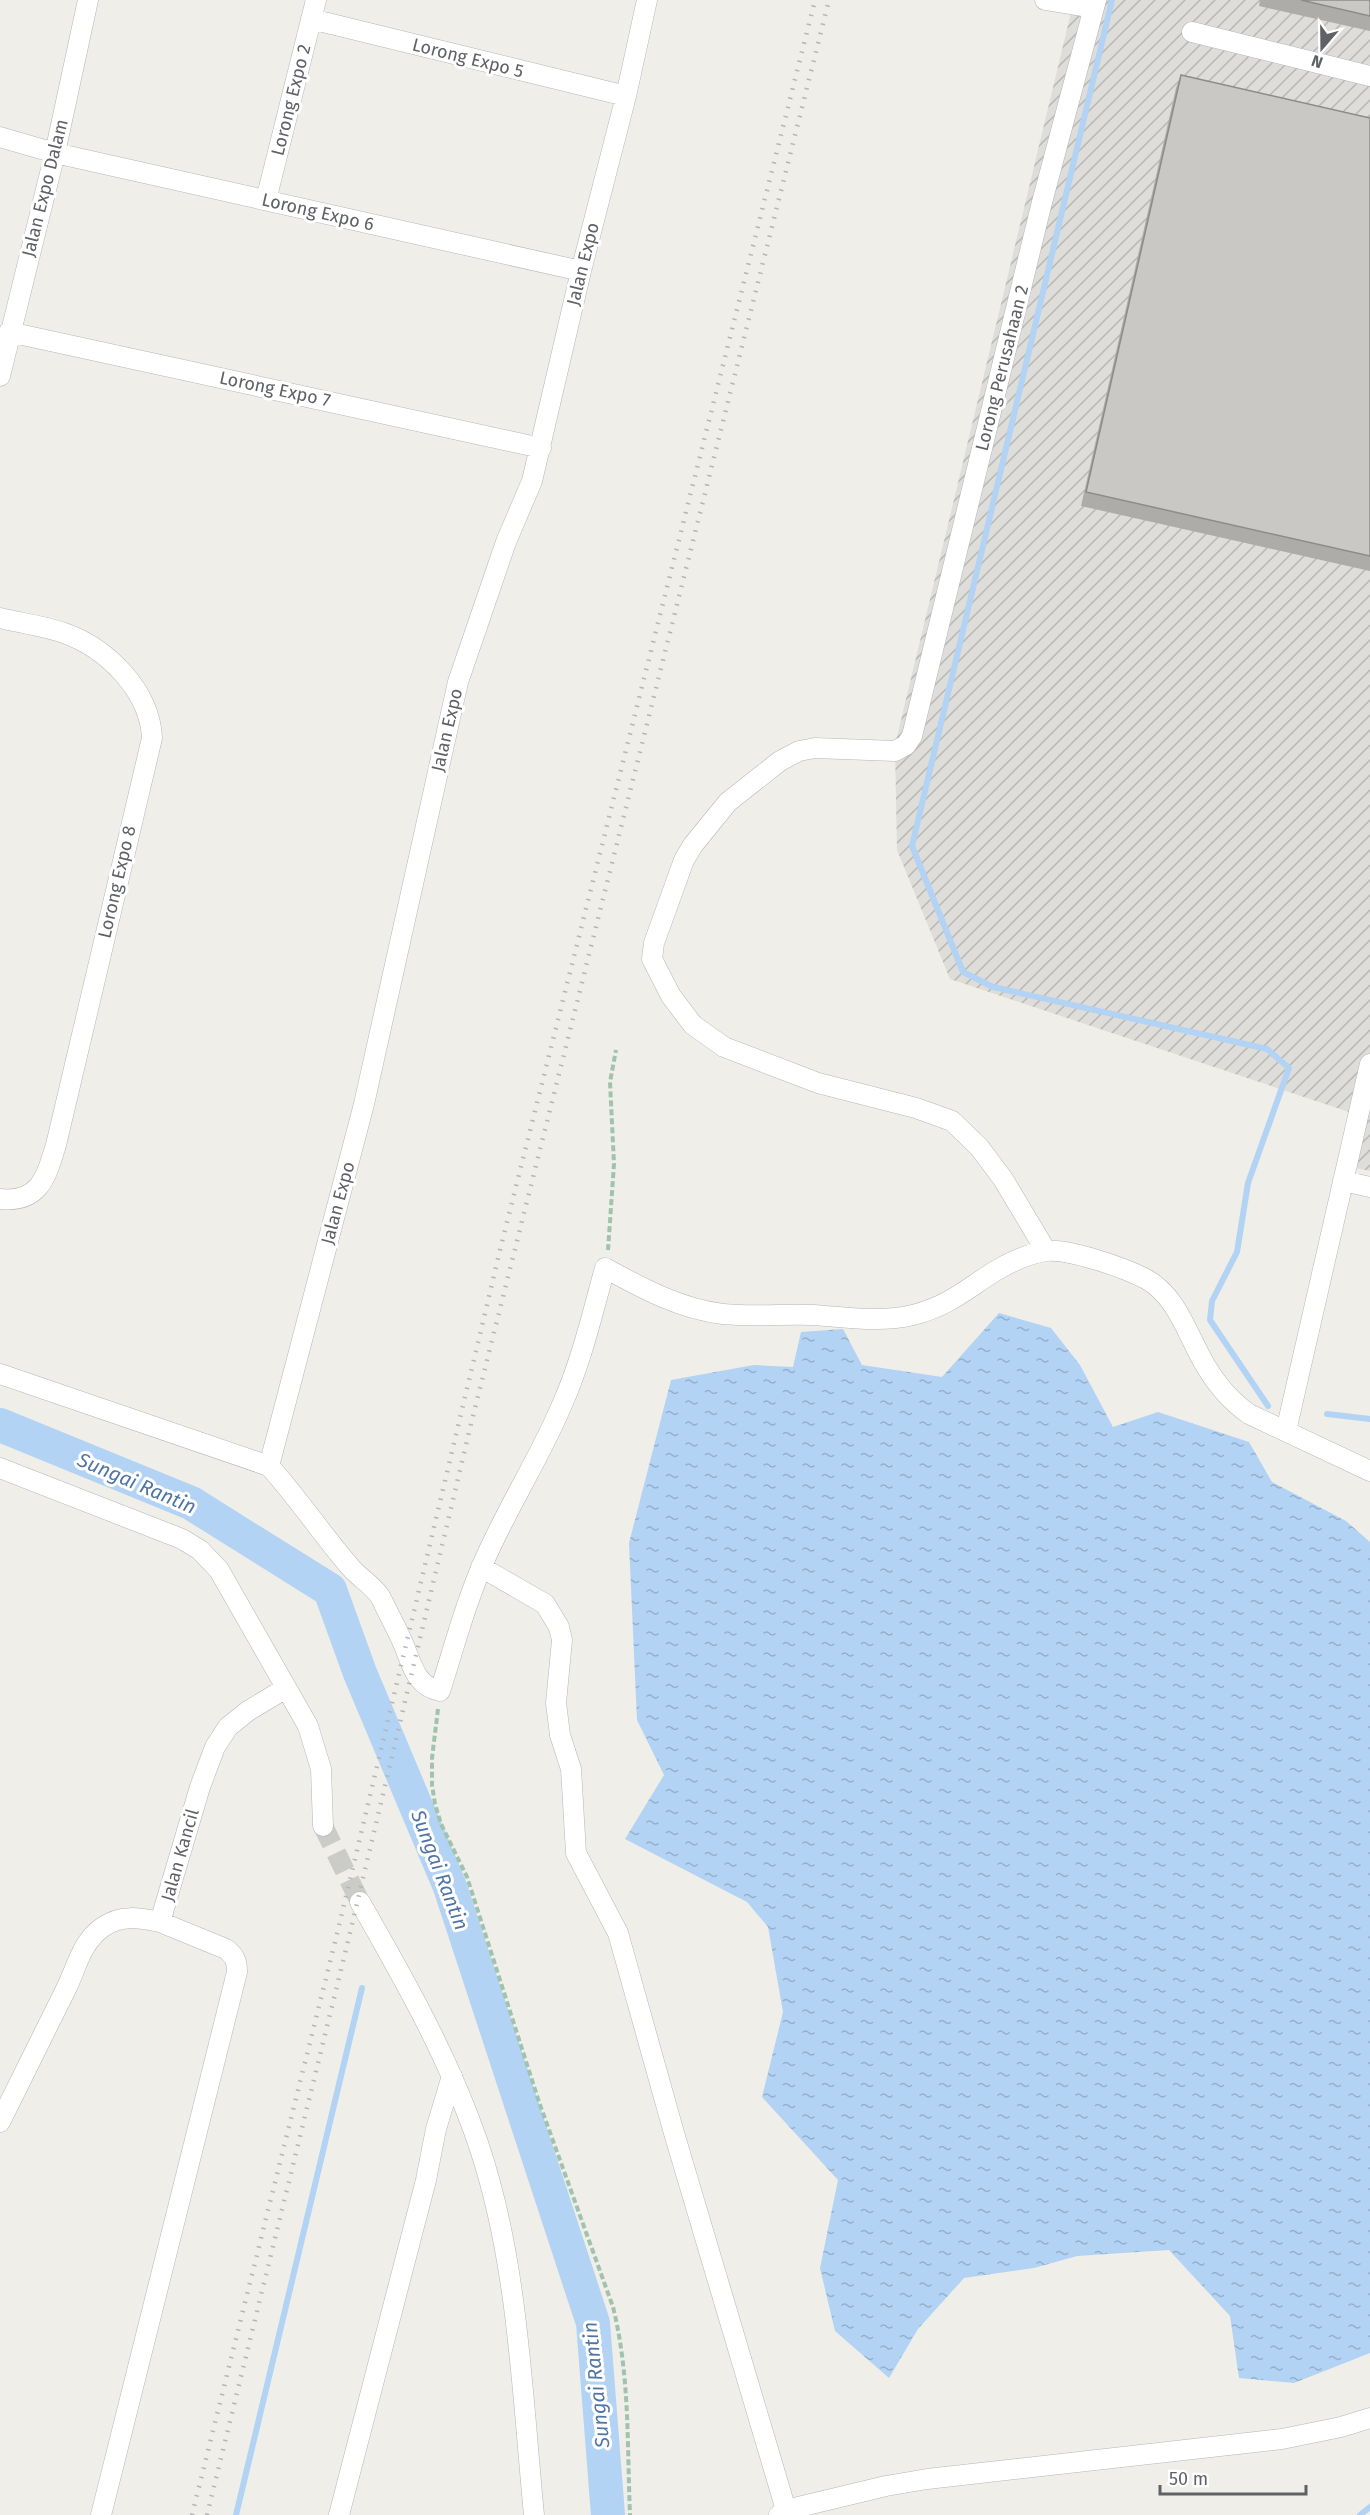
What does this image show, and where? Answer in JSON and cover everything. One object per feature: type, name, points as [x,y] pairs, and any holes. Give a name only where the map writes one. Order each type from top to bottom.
[{"type":"street","name":"Jalan Expo Dalam","points":[[0,376],[55,153],[88,0]]},
{"type":"street","name":"Jalan Expo","points":[[269,1466],[364,1104],[458,682],[506,542],[532,481],[581,271],[626,96],[647,0]]},
{"type":"street","points":[[1045,0],[1095,4]]},
{"type":"street","name":"Lorong Perusahaan 2","points":[[1046,1251],[1003,1179],[979,1147],[952,1121],[916,1108],[818,1083],[724,1047],[693,1025],[671,996],[652,959],[654,943],[684,860],[693,845],[728,802],[780,761],[799,751],[815,748],[895,751],[906,746],[912,736],[1041,206],[1095,4]]},
{"type":"street","name":"Lorong Expo 5","points":[[314,9],[626,96]]},
{"type":"street","name":"Lorong Expo 2","points":[[266,200],[314,9]]},
{"type":"street","points":[[1192,32],[1370,76]]},
{"type":"street","name":"Lorong Expo 6","points":[[0,137],[55,153],[581,271]]},
{"type":"street","name":"Lorong Expo 7","points":[[9,332],[540,448]]},
{"type":"street","name":"Lorong Expo 8","points":[[0,618],[64,633],[99,653],[130,680],[140,695],[151,724],[152,738],[48,1173],[40,1186],[28,1196],[14,1200],[0,1199]]},
{"type":"street","points":[[1286,1431],[1370,1064]]},
{"type":"street","points":[[1343,1181],[1370,1187]]},
{"type":"street","points":[[0,1374],[269,1466],[352,1569],[380,1596],[403,1642],[413,1670],[423,1684],[431,1689],[440,1690],[464,1608],[481,1567],[494,1537],[563,1404],[590,1323],[605,1268],[673,1301],[705,1311],[752,1316],[802,1315],[878,1319],[910,1316],[933,1310],[950,1302],[1013,1261],[1046,1251],[1061,1251],[1099,1261],[1147,1280],[1173,1304],[1203,1362],[1220,1388],[1235,1404],[1249,1414],[1370,1472]]},
{"type":"street","points":[[0,1468],[182,1539],[200,1550],[219,1570],[309,1726],[319,1756],[324,1826]]},
{"type":"street","points":[[481,1567],[545,1604],[559,1627],[562,1640],[556,1703],[560,1735],[571,1769],[576,1853],[618,1933],[783,2513],[886,2486],[927,2479],[1282,2439],[1341,2427],[1370,2418]]},
{"type":"street","name":"Jalan Kancil","points":[[0,2122],[68,1986],[82,1951],[94,1934],[105,1925],[119,1919],[136,1917],[160,1922],[200,1787],[216,1747],[228,1727],[248,1711],[286,1688]]},
{"type":"street","points":[[360,1902],[410,1989],[452,2076],[478,2144],[506,2258],[514,2311],[534,2515]]},
{"type":"street","points":[[101,2515],[237,1972],[237,1962],[226,1949],[160,1922]]},
{"type":"street","points":[[339,2515],[426,2180],[436,2129],[452,2076]]},
{"type":"path","points":[[605,1268],[611,1235],[614,1164],[610,1082],[616,1050]]},
{"type":"path","points":[[440,1690],[432,1758],[435,1804],[441,1824],[467,1877],[539,2102],[613,2307],[624,2367],[630,2515]]},
{"type":"shaded area","points":[[1074,0],[1370,0],[1370,1171],[1341,1165],[1349,1112],[950,979],[897,850],[895,745]]},
{"type":"water","points":[[999,1313],[1051,1328],[1080,1365],[1113,1427],[1158,1412],[1249,1442],[1272,1482],[1346,1521],[1370,1542],[1370,2353],[1294,2383],[1239,2378],[1230,2316],[1169,2250],[1077,2256],[1034,2268],[964,2278],[918,2329],[889,2378],[835,2331],[820,2268],[838,2180],[762,2097],[783,2012],[768,1927],[747,1902],[625,1839],[664,1775],[637,1720],[629,1543],[671,1380],[754,1365],[793,1367],[801,1332],[843,1329],[862,1365],[942,1377]]},
{"type":"building","points":[[1301,0],[1370,0],[1370,16]]},
{"type":"building","points":[[1181,75],[1370,118],[1370,556],[1086,492]]},
{"type":"waterway","points":[[1112,0],[912,846],[963,972],[993,987],[1267,1049],[1289,1068],[1248,1183],[1237,1252],[1212,1301],[1210,1320],[1268,1406]]},
{"type":"waterway","points":[[1327,1414],[1370,1419]]},
{"type":"waterway","name":"Sungai Rantin","points":[[0,1425],[191,1503],[330,1590],[360,1673],[450,1887],[593,2323],[608,2515]]},
{"type":"waterway","points":[[236,2515],[362,1988]]},
{"type":"waterway","points":[[1360,2515],[1370,2507]]},
{"type":"tunnel","points":[[323,1826],[360,1902]]},
{"type":"railway","points":[[192,2515],[338,1930],[501,1246],[815,0]]},
{"type":"railway","points":[[207,2515],[350,1933],[470,1428],[829,0]]}]
